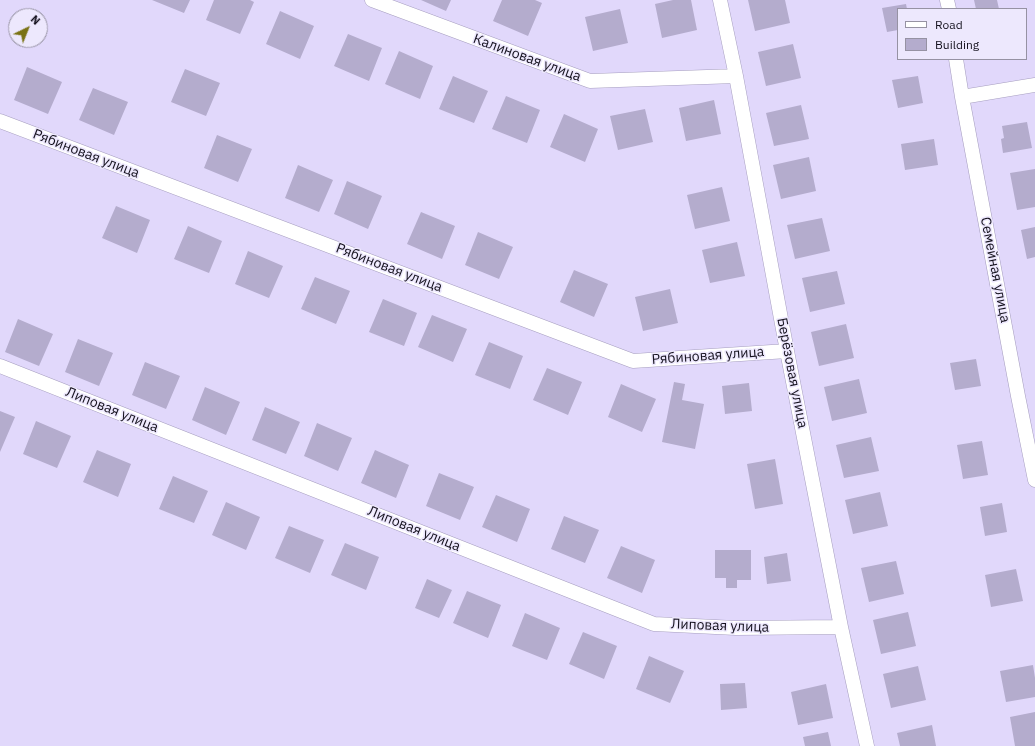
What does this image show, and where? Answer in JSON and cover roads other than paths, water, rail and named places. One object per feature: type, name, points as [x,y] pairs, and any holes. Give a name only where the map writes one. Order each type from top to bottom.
[{"type":"street","name":"Калиновая улица","points":[[372,0],[590,81],[736,76]]},
{"type":"street","name":"Берёзовая улица","points":[[720,0],[736,76],[787,351],[841,627],[867,746]]},
{"type":"street","name":"Семейная улица","points":[[956,60],[1016,388],[1035,480]]},
{"type":"street","points":[[962,97],[1035,85]]},
{"type":"street","name":"Рябиновая улица","points":[[0,121],[633,361],[787,351]]},
{"type":"street","name":"Липовая улица","points":[[0,366],[654,624],[736,628],[841,627]]}]
